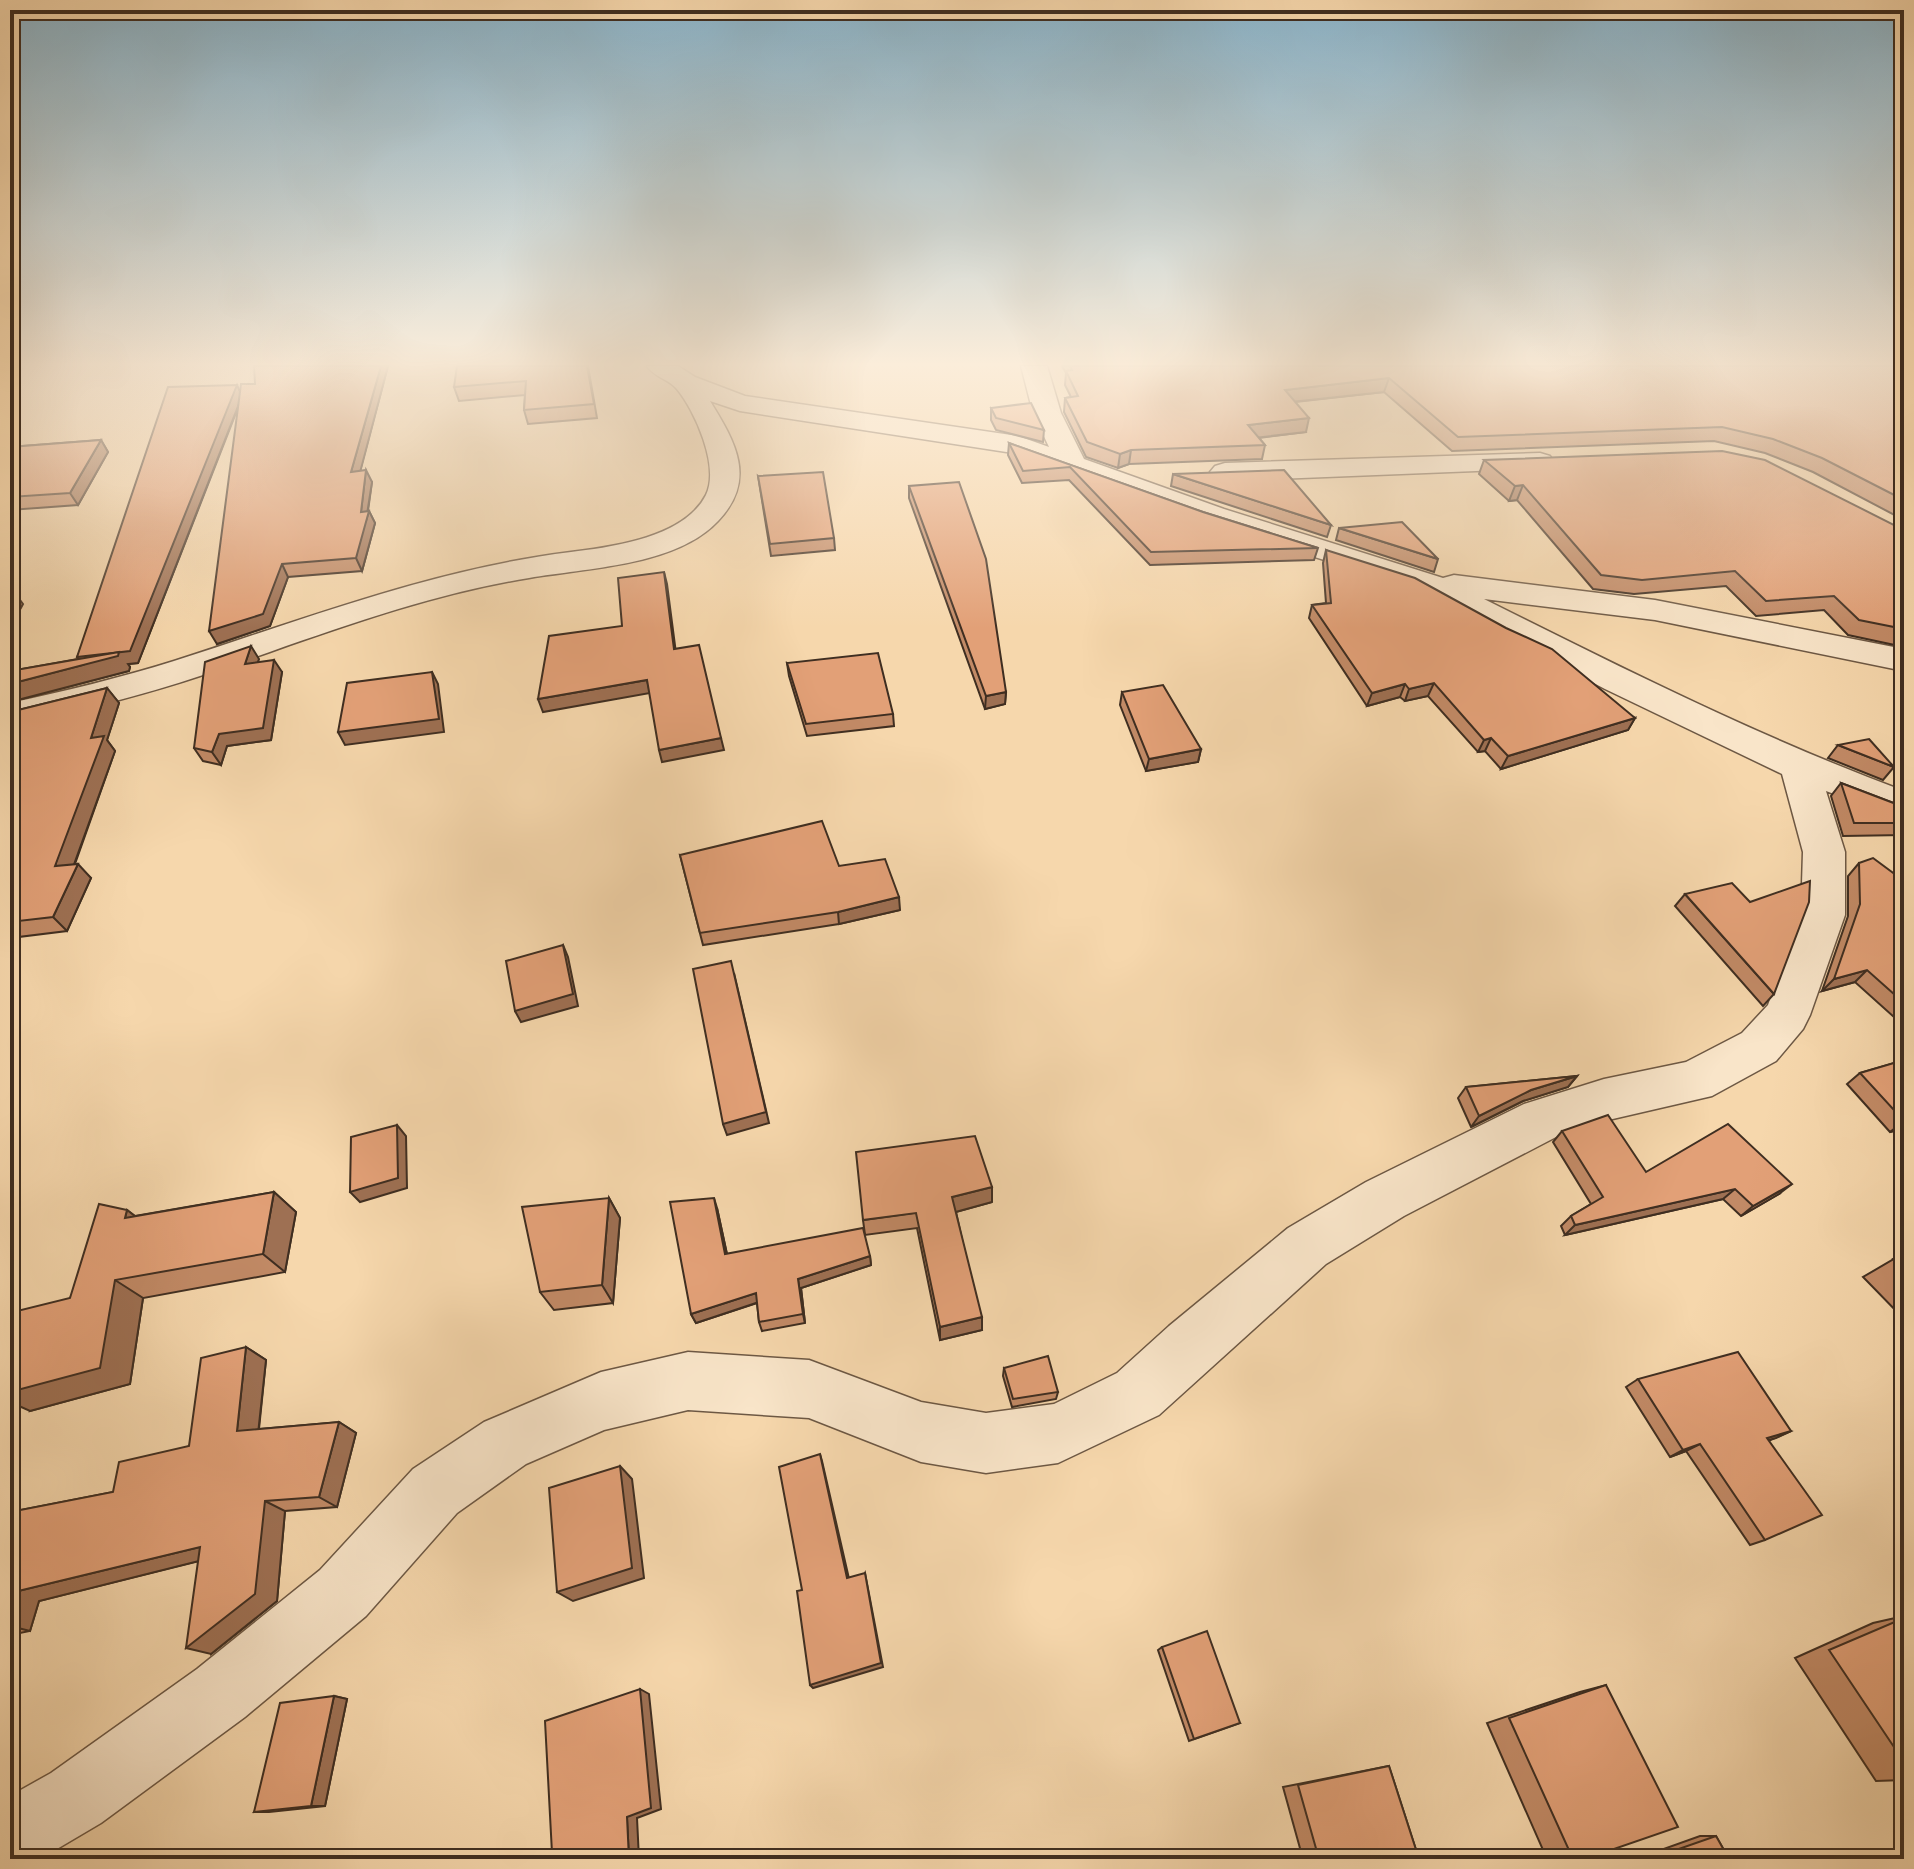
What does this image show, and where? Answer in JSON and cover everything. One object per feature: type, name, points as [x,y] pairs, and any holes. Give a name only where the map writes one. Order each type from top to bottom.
[{"type":"street","points":[[10,715],[213,660],[351,612],[442,585],[513,570],[628,554],[667,539],[700,521],[720,498],[726,465],[721,453]]},
{"type":"street","points":[[1041,453],[1213,515],[1424,581],[1618,681],[1799,766],[1904,806]]},
{"type":"street","points":[[1067,453],[1072,464]]},
{"type":"street","points":[[1109,477],[1563,461]]},
{"type":"street","points":[[1424,581],[1655,610],[1904,660]]},
{"type":"street","points":[[10,1836],[76,1798],[221,1693],[343,1593],[435,1491],[505,1443],[601,1401],[688,1381],[809,1389],[921,1432],[986,1443],[1058,1433],[1138,1394],[1189,1346],[1307,1246],[1385,1199],[1542,1120],[1604,1100],[1695,1081],[1759,1047],[1787,1015],[1823,915],[1824,852],[1799,766]]},
{"type":"building","points":[[10,453],[93,453],[70,493],[10,497]]},
{"type":"building","points":[[146,453],[210,453],[130,651],[77,657]]},
{"type":"building","points":[[232,453],[356,453],[351,472],[366,470],[361,512],[369,511],[356,558],[282,564],[263,614],[209,631]]},
{"type":"building","points":[[1014,453],[1038,453],[1203,512],[1318,548],[1151,552],[1070,467],[1023,471]]},
{"type":"building","points":[[1733,453],[1765,460],[1904,530],[1904,629],[1859,620],[1834,596],[1766,601],[1735,571],[1642,580],[1601,575],[1523,485],[1515,486],[1484,460]]},
{"type":"building","points":[[1810,453],[1904,453],[1904,500]]},
{"type":"building","points":[[1284,470],[1331,525],[1173,474]]},
{"type":"building","points":[[823,472],[834,538],[770,544],[758,476]]},
{"type":"building","points":[[959,482],[986,559],[1006,692],[986,696],[909,486]]},
{"type":"building","points":[[1402,522],[1438,559],[1339,528]]},
{"type":"building","points":[[1326,550],[1415,578],[1506,628],[1552,649],[1635,718],[1508,756],[1491,738],[1484,740],[1434,683],[1409,689],[1405,684],[1372,693],[1312,605],[1331,603]]},
{"type":"building","points":[[664,572],[674,649],[699,645],[721,738],[659,750],[647,680],[538,699],[549,636],[622,626],[618,578]]},
{"type":"building","points":[[251,646],[245,664],[274,660],[263,728],[219,734],[212,752],[194,748],[205,662]]},
{"type":"building","points":[[119,652],[118,656],[10,684],[10,671]]},
{"type":"building","points":[[878,653],[893,714],[806,724],[787,663]]},
{"type":"building","points":[[432,672],[439,719],[338,732],[347,683]]},
{"type":"building","points":[[1163,685],[1201,749],[1149,759],[1122,692]]},
{"type":"building","points":[[107,688],[91,738],[104,736],[55,866],[78,864],[53,917],[10,922],[10,712]]},
{"type":"building","points":[[1869,739],[1894,767],[1838,745]]},
{"type":"building","points":[[1841,783],[1904,807],[1904,823],[1854,823]]},
{"type":"building","points":[[822,821],[839,866],[885,859],[899,897],[838,912],[700,933],[680,855]]},
{"type":"building","points":[[1873,858],[1904,881],[1904,1003],[1867,970],[1834,979],[1860,904],[1859,863]]},
{"type":"building","points":[[1810,881],[1809,902],[1774,994],[1685,894],[1732,883],[1750,902]]},
{"type":"building","points":[[563,945],[573,994],[515,1011],[506,961]]},
{"type":"building","points":[[731,961],[766,1112],[723,1124],[693,969]]},
{"type":"building","points":[[1904,1060],[1904,1121],[1860,1073]]},
{"type":"building","points":[[1577,1076],[1531,1090],[1479,1116],[1466,1087]]},
{"type":"building","points":[[1608,1115],[1646,1172],[1728,1124],[1792,1184],[1753,1206],[1735,1189],[1575,1225],[1571,1216],[1603,1197],[1562,1131]]},
{"type":"building","points":[[397,1125],[398,1178],[350,1192],[351,1137]]},
{"type":"building","points":[[975,1136],[992,1187],[952,1197],[982,1317],[940,1327],[916,1213],[863,1220],[856,1152]]},
{"type":"building","points":[[274,1192],[263,1254],[115,1280],[100,1368],[10,1392],[10,1339],[17,1311],[70,1298],[99,1204],[127,1210],[125,1218]]},
{"type":"building","points":[[609,1198],[602,1285],[540,1292],[522,1207]]},
{"type":"building","points":[[714,1198],[725,1254],[863,1228],[870,1256],[798,1279],[803,1314],[759,1322],[756,1293],[691,1314],[670,1202]]},
{"type":"building","points":[[1904,1253],[1904,1269],[1893,1259]]},
{"type":"building","points":[[246,1347],[237,1431],[339,1422],[319,1497],[265,1501],[255,1594],[186,1648],[200,1547],[10,1593],[10,1512],[113,1492],[119,1462],[189,1446],[201,1358]]},
{"type":"building","points":[[1738,1352],[1791,1431],[1767,1438],[1822,1515],[1765,1540],[1700,1444],[1683,1450],[1638,1379]]},
{"type":"building","points":[[1048,1356],[1058,1392],[1013,1399],[1004,1368]]},
{"type":"building","points":[[820,1454],[847,1578],[865,1573],[881,1663],[810,1685],[797,1591],[802,1590],[779,1467]]},
{"type":"building","points":[[620,1466],[632,1568],[557,1592],[549,1488]]},
{"type":"building","points":[[1904,1618],[1904,1762],[1829,1650]]},
{"type":"building","points":[[1207,1631],[1240,1723],[1194,1739],[1162,1647]]},
{"type":"building","points":[[1606,1685],[1678,1827],[1585,1859],[1573,1859],[1509,1718]]},
{"type":"building","points":[[640,1689],[651,1808],[627,1817],[629,1859],[541,1859],[541,1856],[552,1853],[545,1721]]},
{"type":"building","points":[[334,1696],[311,1806],[254,1812],[280,1703]]},
{"type":"building","points":[[1389,1766],[1419,1859],[1319,1859],[1298,1785]]},
{"type":"building","points":[[1716,1836],[1729,1859],[1674,1859],[1670,1852]]},
{"type":"building","points":[[203,1855],[202,1859],[140,1859]]}]
